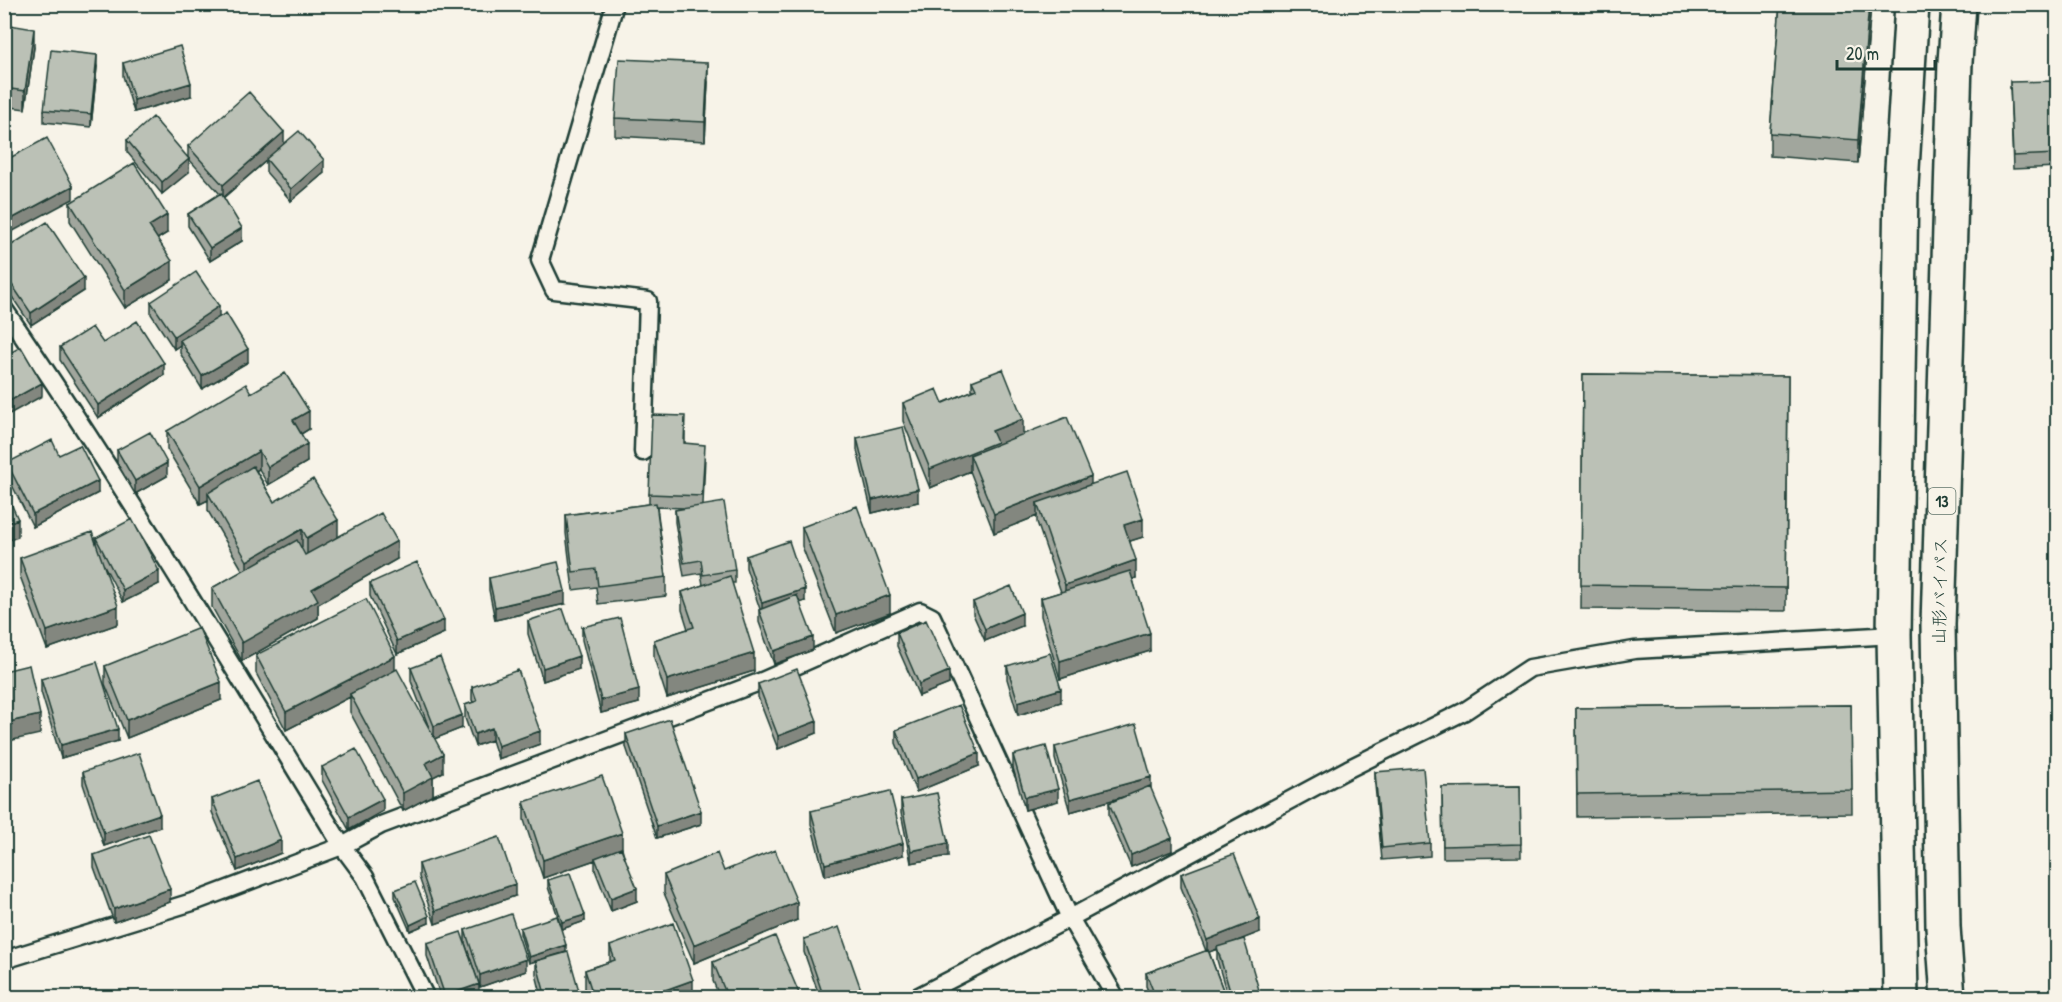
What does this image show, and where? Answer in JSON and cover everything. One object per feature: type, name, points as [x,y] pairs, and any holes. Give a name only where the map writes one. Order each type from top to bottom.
[{"type":"highway","points":[[1901,998],[1894,635],[1901,185],[1912,4]]},
{"type":"highway","name":"山形バイパス","points":[[1948,998],[1943,927],[1938,625],[1955,62],[1959,4]]},
{"type":"lane","points":[[615,4],[540,260],[554,290],[648,300],[643,452]]},
{"type":"lane","points":[[4,309],[69,404],[342,846],[365,877],[426,998]]},
{"type":"lane","points":[[4,960],[199,900],[342,846],[381,825],[762,681],[920,611],[932,616],[1070,918],[1116,998]]},
{"type":"lane","points":[[915,998],[1348,769],[1465,711],[1530,668],[1634,650],[1894,635]]},
{"type":"building","points":[[1780,4],[1869,4],[1858,140],[1770,133]]},
{"type":"building","points":[[4,24],[34,29],[25,91],[4,88]]},
{"type":"building","points":[[180,46],[191,83],[134,100],[123,63]]},
{"type":"building","points":[[51,50],[97,55],[91,114],[44,110]]},
{"type":"building","points":[[619,59],[708,63],[705,122],[615,118]]},
{"type":"building","points":[[2053,81],[2057,154],[2013,156],[2010,82]]},
{"type":"building","points":[[249,92],[284,132],[223,185],[188,146]]},
{"type":"building","points":[[153,117],[189,159],[162,182],[127,140]]},
{"type":"building","points":[[299,131],[324,160],[291,189],[266,159]]},
{"type":"building","points":[[47,138],[73,186],[4,223],[4,161]]},
{"type":"building","points":[[134,163],[167,215],[149,226],[172,261],[125,290],[70,203]]},
{"type":"building","points":[[221,193],[242,228],[210,248],[188,214]]},
{"type":"building","points":[[47,222],[84,278],[31,313],[4,273],[4,250]]},
{"type":"building","points":[[196,272],[219,306],[174,336],[151,302]]},
{"type":"building","points":[[226,313],[248,349],[202,376],[180,340]]},
{"type":"building","points":[[137,321],[164,363],[98,405],[60,347],[92,327],[103,343]]},
{"type":"building","points":[[21,347],[42,383],[4,404],[4,356]]},
{"type":"building","points":[[1003,369],[1023,419],[992,431],[997,442],[930,469],[903,403],[937,389],[943,403],[976,389],[972,381]]},
{"type":"building","points":[[285,373],[309,411],[293,420],[307,444],[268,467],[259,451],[200,486],[167,431],[246,384],[251,393]]},
{"type":"building","points":[[1583,374],[1788,376],[1786,588],[1581,585]]},
{"type":"building","points":[[652,415],[685,416],[684,443],[705,445],[702,496],[649,494]]},
{"type":"building","points":[[1067,417],[1091,476],[994,514],[970,455]]},
{"type":"building","points":[[903,427],[918,489],[872,500],[857,438]]},
{"type":"building","points":[[150,432],[167,463],[135,481],[117,450]]},
{"type":"building","points":[[52,440],[59,455],[80,445],[98,481],[33,514],[7,463]]},
{"type":"building","points":[[253,466],[274,502],[313,479],[338,520],[307,538],[302,529],[247,561],[208,493]]},
{"type":"building","points":[[1127,472],[1143,519],[1124,525],[1136,560],[1065,585],[1037,503]]},
{"type":"building","points":[[4,488],[18,519],[4,524]]},
{"type":"building","points":[[724,502],[735,570],[703,575],[701,560],[684,563],[675,510]]},
{"type":"building","points":[[656,503],[666,577],[598,586],[596,569],[573,572],[566,515]]},
{"type":"building","points":[[857,506],[890,595],[836,615],[802,527]]},
{"type":"building","points":[[381,513],[397,541],[312,589],[318,600],[242,643],[212,588],[297,540],[305,555]]},
{"type":"building","points":[[132,519],[159,571],[123,590],[96,538]]},
{"type":"building","points":[[92,532],[118,606],[47,631],[20,558]]},
{"type":"building","points":[[789,541],[805,589],[762,603],[746,556]]},
{"type":"building","points":[[417,562],[444,620],[397,641],[370,583]]},
{"type":"building","points":[[558,562],[565,591],[495,607],[489,578]]},
{"type":"building","points":[[1130,571],[1150,633],[1060,661],[1041,598]]},
{"type":"building","points":[[730,576],[754,653],[667,680],[654,640],[694,627],[682,592]]},
{"type":"building","points":[[1011,586],[1022,613],[985,629],[973,602]]},
{"type":"building","points":[[797,595],[813,637],[774,651],[759,610]]},
{"type":"building","points":[[366,599],[395,656],[286,712],[256,655]]},
{"type":"building","points":[[563,609],[579,656],[543,668],[528,621]]},
{"type":"building","points":[[620,618],[639,690],[601,700],[582,627]]},
{"type":"building","points":[[926,620],[949,671],[919,684],[897,633]]},
{"type":"building","points":[[199,628],[221,682],[127,720],[105,666]]},
{"type":"building","points":[[1050,653],[1061,689],[1018,702],[1007,666]]},
{"type":"building","points":[[440,657],[462,715],[434,726],[411,668]]},
{"type":"building","points":[[97,662],[118,729],[61,745],[41,679]]},
{"type":"building","points":[[29,665],[40,715],[4,723],[4,671]]},
{"type":"building","points":[[397,669],[443,754],[426,763],[433,777],[403,793],[350,694]]},
{"type":"building","points":[[797,669],[817,721],[778,736],[758,684]]},
{"type":"building","points":[[518,670],[540,731],[498,746],[492,728],[475,734],[465,705],[477,701],[472,687]]},
{"type":"building","points":[[959,705],[979,753],[916,779],[896,730]]},
{"type":"building","points":[[1851,705],[1852,790],[1577,794],[1576,708]]},
{"type":"building","points":[[670,719],[701,811],[657,826],[626,734]]},
{"type":"building","points":[[1136,724],[1151,777],[1070,799],[1055,747]]},
{"type":"building","points":[[1046,746],[1058,789],[1025,797],[1013,755]]},
{"type":"building","points":[[356,749],[383,799],[349,817],[322,767]]},
{"type":"building","points":[[139,753],[160,814],[104,833],[83,772]]},
{"type":"building","points":[[1423,768],[1430,843],[1382,848],[1375,772]]},
{"type":"building","points":[[602,776],[622,833],[543,860],[524,802]]},
{"type":"building","points":[[257,781],[281,840],[237,859],[212,799]]},
{"type":"building","points":[[1150,786],[1172,838],[1131,855],[1109,803]]},
{"type":"building","points":[[1520,786],[1521,844],[1443,846],[1442,787]]},
{"type":"building","points":[[4,788],[11,804],[4,807]]},
{"type":"building","points":[[890,791],[903,843],[825,864],[811,811]]},
{"type":"building","points":[[937,793],[948,843],[911,851],[901,800]]},
{"type":"building","points":[[149,835],[170,889],[114,909],[94,855]]},
{"type":"building","points":[[499,837],[515,884],[435,911],[419,864]]},
{"type":"building","points":[[621,848],[637,888],[611,898],[595,858]]},
{"type":"building","points":[[775,850],[797,902],[694,945],[664,875],[717,853],[724,871]]},
{"type":"building","points":[[1234,854],[1260,919],[1207,940],[1181,874]]},
{"type":"building","points":[[570,873],[585,915],[562,922],[548,880]]},
{"type":"building","points":[[415,882],[429,916],[410,925],[395,890]]},
{"type":"building","points":[[511,914],[526,959],[480,975],[465,930]]},
{"type":"building","points":[[557,916],[566,945],[529,957],[520,928]]},
{"type":"building","points":[[673,923],[693,980],[643,998],[594,998],[585,970],[615,960],[610,946]]},
{"type":"building","points":[[839,927],[864,998],[824,998],[804,939]]},
{"type":"building","points":[[461,932],[479,984],[445,996],[427,943]]},
{"type":"building","points":[[775,936],[801,998],[728,998],[713,962]]},
{"type":"building","points":[[1244,939],[1259,990],[1232,998],[1217,947]]},
{"type":"building","points":[[1208,950],[1226,998],[1156,998],[1146,973]]},
{"type":"building","points":[[568,952],[581,998],[546,998],[536,961]]},
{"type":"building","points":[[1332,990],[1336,998],[1317,998]]}]
